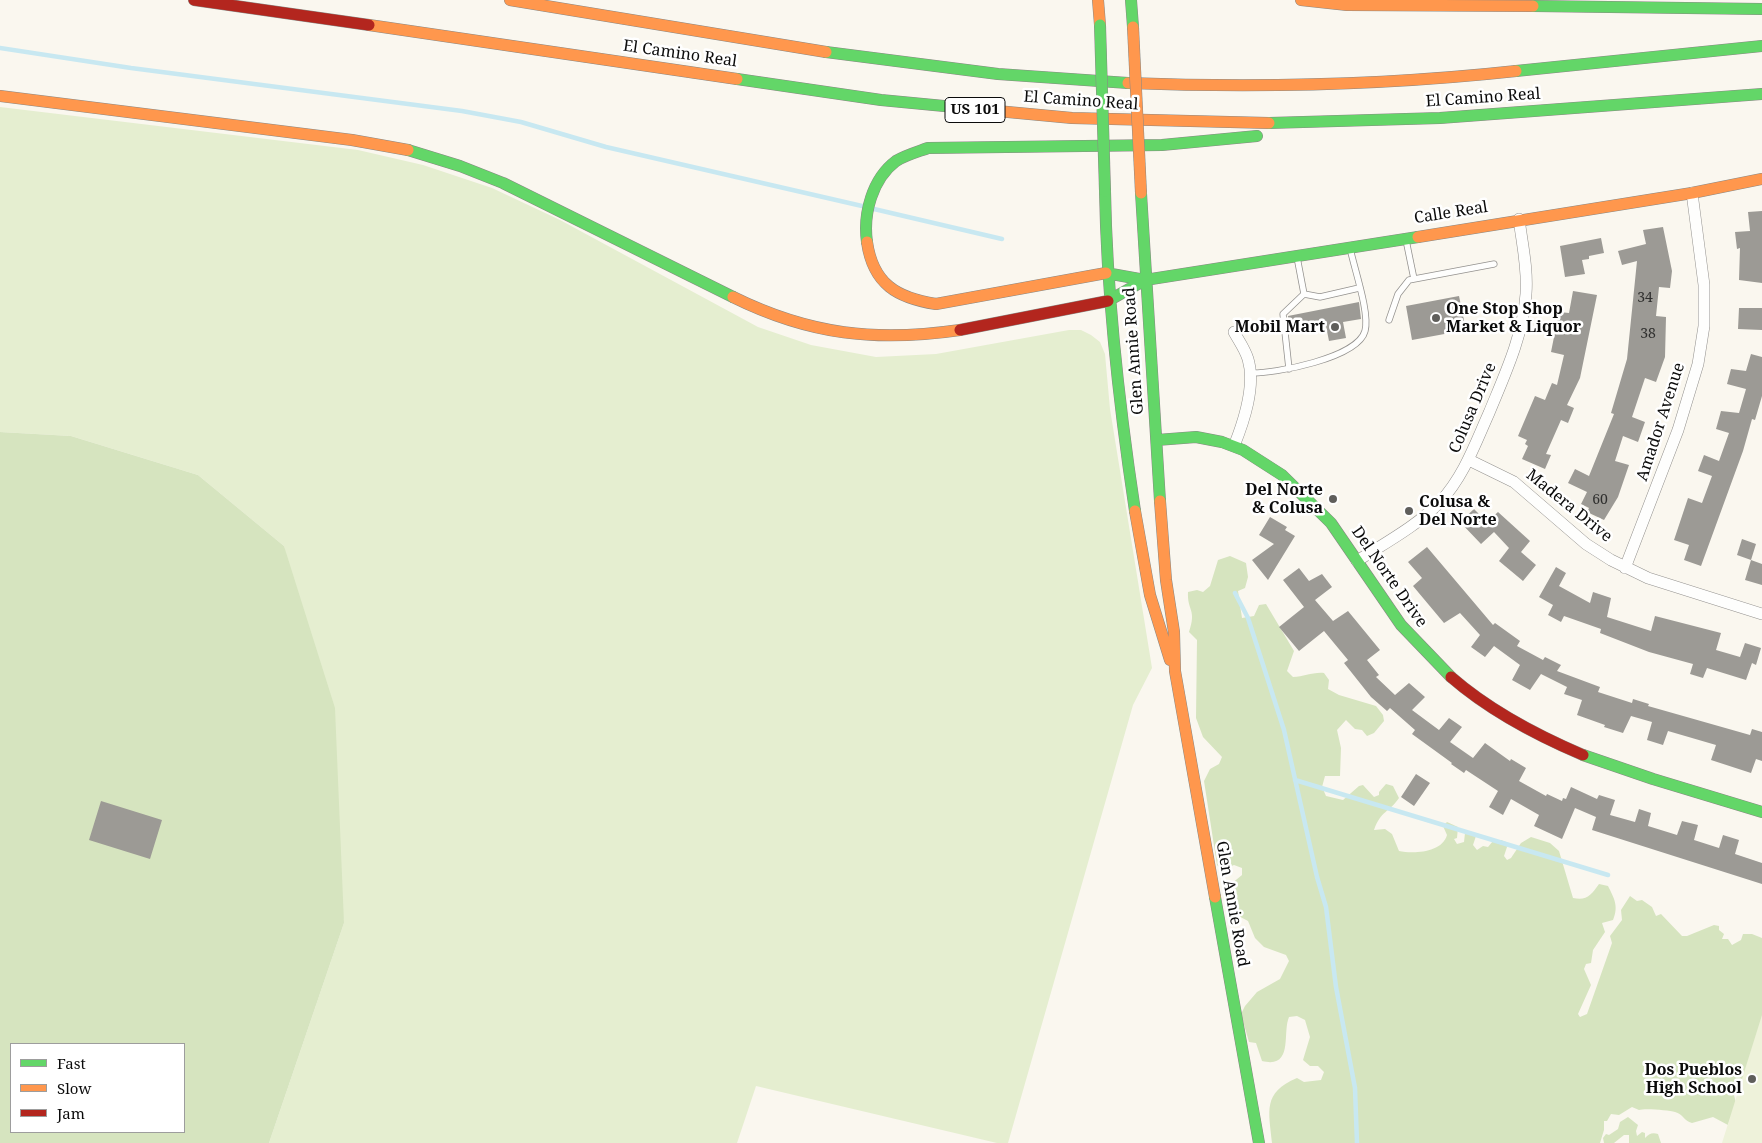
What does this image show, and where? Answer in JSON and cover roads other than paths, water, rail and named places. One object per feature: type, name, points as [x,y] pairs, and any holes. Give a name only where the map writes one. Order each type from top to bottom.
[{"type":"main road","name":"El Camino Real","points":[[194,0],[881,100],[990,112],[1090,119],[1250,124],[1440,118],[1762,94]]},
{"type":"main road","name":"El Camino Real","points":[[510,0],[673,28],[958,70],[1066,79],[1160,84],[1333,83],[1445,78],[1762,46]]},
{"type":"main road","name":"Glen Annie Road","points":[[1098,0],[1106,191],[1106,274],[1108,301],[1137,519],[1159,632],[1175,671]]},
{"type":"main road","name":"Glen Annie Road","points":[[1131,0],[1145,280],[1157,440],[1161,524],[1174,632],[1175,671],[1259,1143]]},
{"type":"main road","points":[[1301,0],[1347,5],[1657,6],[1762,9]]},
{"type":"main road","points":[[0,96],[352,140],[412,152],[460,166],[511,186],[763,312],[796,324],[836,333],[885,337],[958,331],[1108,301],[1145,280]]},
{"type":"main road","points":[[1145,280],[1106,274],[936,304],[910,300],[885,285],[873,265],[866,245],[867,210],[875,190],[888,169],[904,156],[928,148],[1162,145],[1440,118]]},
{"type":"main road","name":"Calle Real","points":[[1145,280],[1692,193],[1762,179]]},
{"type":"main road","name":"Del Norte Drive","points":[[1157,440],[1184,436],[1204,438],[1234,446],[1269,466],[1300,490],[1326,518],[1390,612],[1428,656],[1476,697],[1524,728],[1554,744],[1597,760],[1762,812]]},
{"type":"street","name":"Amador Avenue","points":[[1625,568],[1678,430],[1698,364],[1704,326],[1704,286],[1692,193]]},
{"type":"street","name":"Colusa Drive","points":[[1357,562],[1418,521],[1440,502],[1469,460],[1508,368],[1524,316],[1526,271],[1519,219]]},
{"type":"street","points":[[1234,332],[1248,360],[1250,373],[1248,399],[1241,430],[1234,446]]},
{"type":"street","name":"Madera Drive","points":[[1469,460],[1514,482],[1586,544],[1625,568],[1673,587],[1762,614]]},
{"type":"lane","points":[[1405,238],[1414,279]]},
{"type":"lane","points":[[1250,373],[1268,374],[1289,369],[1350,349],[1362,340],[1366,318],[1350,246]]},
{"type":"lane","points":[[1297,255],[1304,294]]},
{"type":"lane","points":[[1389,320],[1401,288],[1414,279],[1494,264]]},
{"type":"lane","points":[[1304,294],[1320,297],[1359,288]]},
{"type":"lane","points":[[1289,369],[1282,314],[1304,294]]},
{"type":"waterway","points":[[0,48],[131,68],[462,111],[521,122],[606,147],[862,206]]},
{"type":"waterway","points":[[874,209],[1002,239]]},
{"type":"waterway","points":[[1235,593],[1248,618],[1284,730],[1317,877],[1326,907],[1336,987],[1355,1088],[1357,1143]]},
{"type":"waterway","points":[[1295,780],[1608,875]]},
{"type":"place","name":"One Stop Shop Market & Liquor","points":[[1436,318]]},
{"type":"place","name":"Mobil Mart","points":[[1335,327]]},
{"type":"place","name":"Del Norte & Colusa","points":[[1333,499]]},
{"type":"place","name":"Colusa & Del Norte","points":[[1409,511]]},
{"type":"place","name":"Dos Pueblos High School","points":[[1752,1079]]}]
